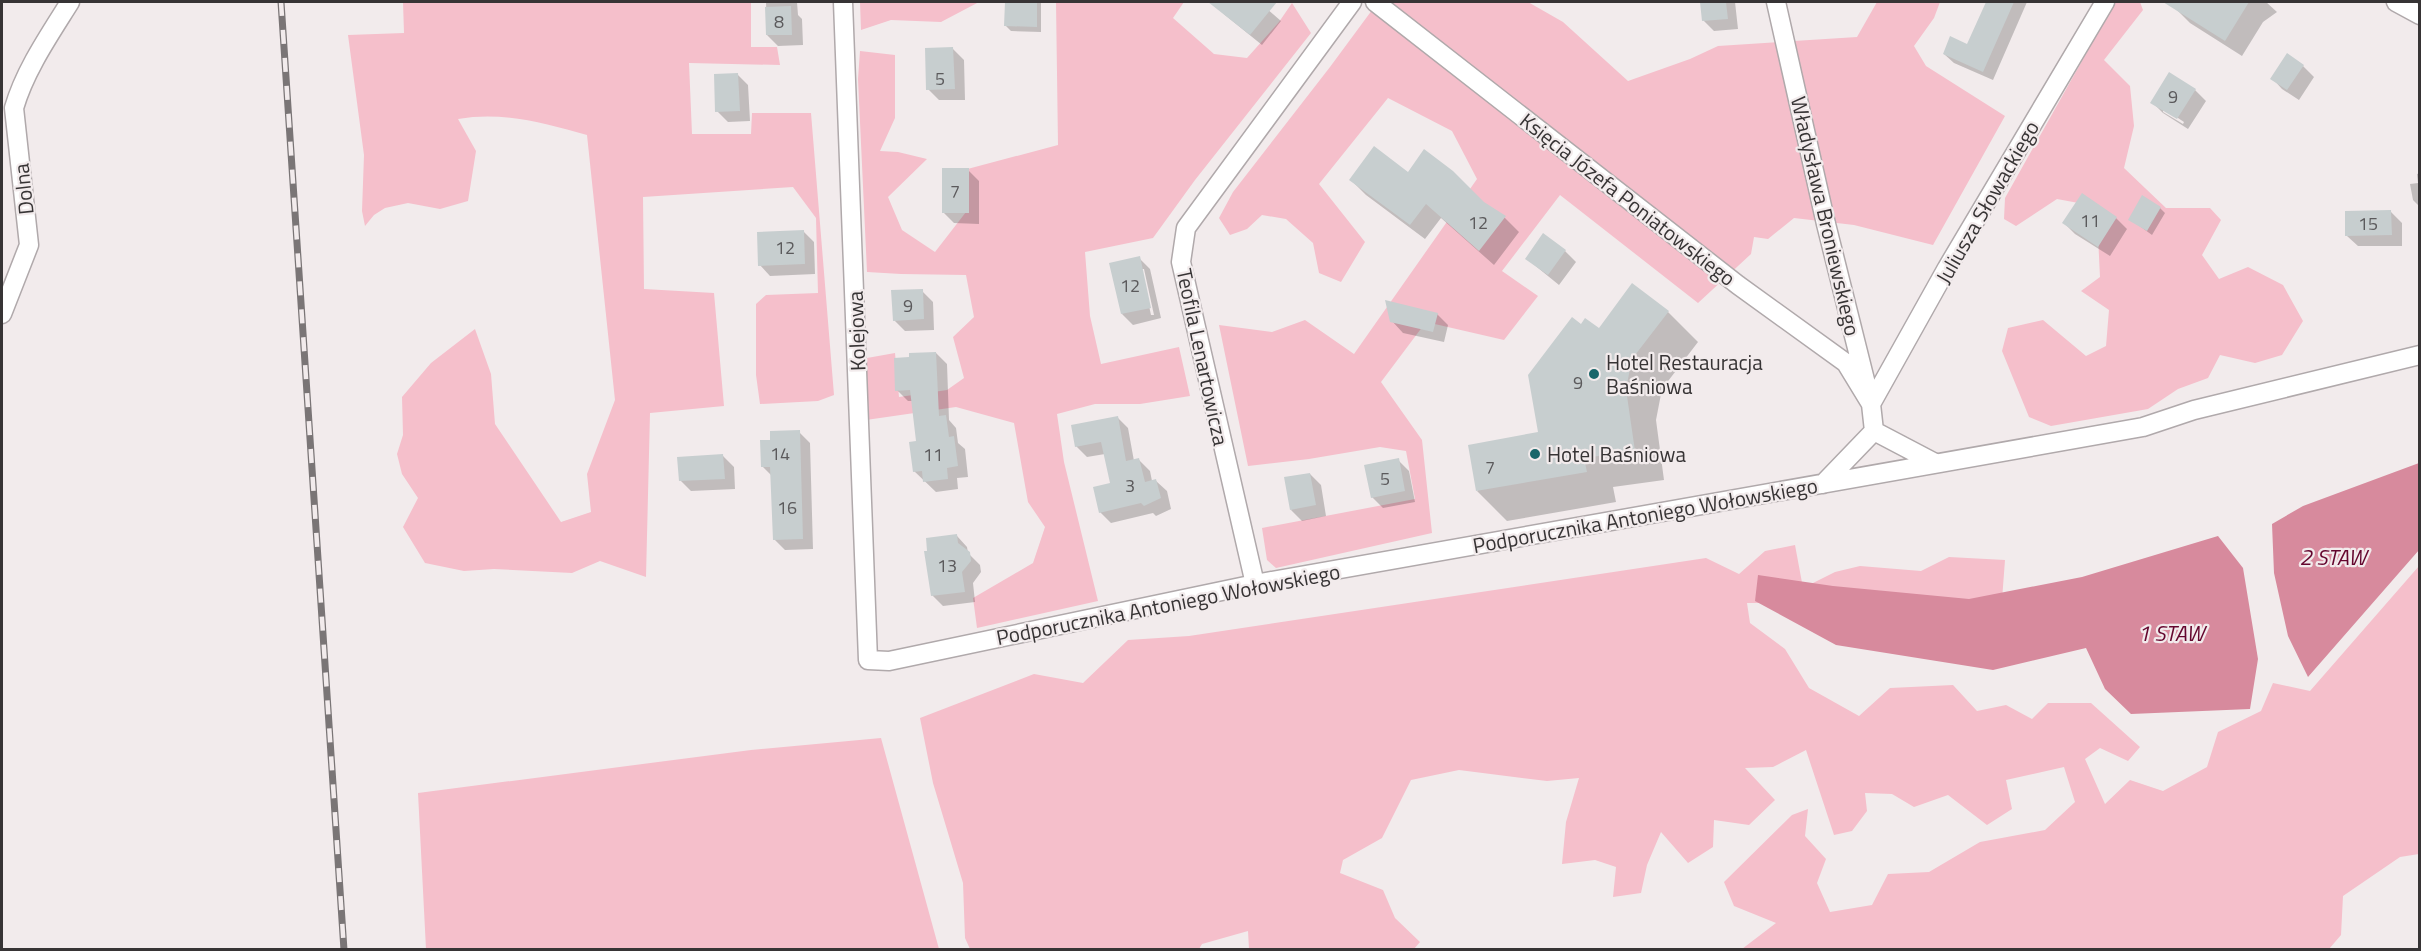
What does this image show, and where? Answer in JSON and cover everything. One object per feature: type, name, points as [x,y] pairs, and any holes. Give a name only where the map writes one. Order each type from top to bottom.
[{"type":"street","name":"Dolna","points":[[2,314],[29,245],[14,108],[38,56],[70,2]]},
{"type":"street","name":"Kolejowa","points":[[843,2],[868,660]]},
{"type":"street","name":"Teofila Lenartowicza","points":[[1255,584],[1181,262],[1186,228],[1352,2]]},
{"type":"street","name":"Księcia Józefa Poniatowskiego","points":[[1375,2],[1737,285],[1846,363],[1871,404]]},
{"type":"street","name":"Władysława Broniewskiego","points":[[1776,2],[1826,224],[1871,404],[1874,431]]},
{"type":"street","name":"Juliusza Słowackiego","points":[[1871,404],[1947,268],[2105,2]]},
{"type":"street","points":[[2396,2],[2420,15]]},
{"type":"street","name":"Podporucznika Antoniego Wołowskiego","points":[[868,660],[889,661],[1255,584],[2143,427],[2194,410],[2420,355]]},
{"type":"street","points":[[1823,484],[1874,431],[1935,463]]},
{"type":"shaded area","points":[[403,2],[751,2],[751,47],[777,47],[780,65],[689,63],[692,134],[751,134],[752,113],[811,113],[834,395],[818,401],[760,404],[756,375],[756,304],[766,295],[818,293],[816,218],[793,187],[643,197],[644,289],[714,293],[724,406],[650,413],[646,577],[600,561],[572,573],[494,569],[464,571],[425,563],[403,527],[418,498],[402,474],[397,454],[403,435],[402,397],[431,363],[475,329],[491,374],[495,424],[561,522],[591,512],[587,474],[615,400],[587,135],[507,117],[458,119],[476,151],[468,201],[440,209],[408,203],[385,208],[374,215],[365,226],[362,211],[364,155],[348,35],[404,33]]},
{"type":"shaded area","points":[[860,2],[979,2],[941,22],[891,20],[861,30]]},
{"type":"shaded area","points":[[1056,2],[1184,2],[1173,18],[1214,54],[1247,58],[1279,22],[1292,3],[1311,33],[1195,180],[1153,238],[1085,252],[1090,316],[1101,364],[1179,347],[1190,396],[1140,404],[1095,404],[1057,414],[1064,462],[1098,601],[977,628],[973,598],[1033,563],[1045,527],[1028,502],[1014,423],[956,407],[866,420],[867,358],[895,353],[899,397],[947,390],[964,378],[953,337],[974,317],[966,275],[867,272],[858,79],[860,51],[895,55],[895,118],[880,151],[898,152],[927,159],[888,197],[902,230],[935,252],[966,212],[960,171],[1058,145]]},
{"type":"shaded area","points":[[1378,2],[1528,2],[1563,22],[1628,81],[1690,59],[1718,46],[1857,37],[1877,2],[1940,2],[1934,18],[1914,46],[1926,66],[2005,116],[1933,245],[1854,225],[1794,218],[1768,239],[1754,237],[1751,254],[1698,303],[1560,195],[1502,271],[1538,296],[1504,340],[1426,322],[1381,382],[1422,440],[1432,533],[1276,568],[1267,560],[1262,528],[1415,499],[1406,451],[1380,447],[1248,466],[1219,325],[1272,332],[1305,320],[1354,354],[1477,179],[1452,131],[1388,98],[1319,184],[1365,242],[1341,282],[1319,273],[1313,243],[1286,219],[1262,215],[1247,229],[1230,235],[1219,218],[1233,192]]},
{"type":"shaded area","points":[[2115,2],[2140,2],[2143,10],[2104,60],[2130,86],[2134,126],[2124,168],[2166,208],[2210,208],[2221,220],[2202,255],[2219,279],[2248,267],[2283,285],[2303,321],[2282,355],[2255,363],[2220,355],[2208,378],[2178,389],[2148,409],[2051,426],[2029,417],[2002,351],[2008,328],[2043,320],[2086,356],[2106,346],[2109,310],[2081,291],[2100,277],[2098,236],[2100,207],[2057,199],[2016,226],[2004,219],[2005,198]]},
{"type":"shaded area","points":[[1795,545],[1803,588],[1835,572],[1860,566],[1921,571],[1949,557],[2005,560],[2001,613],[1830,603],[1747,603],[1750,623],[1785,649],[1809,688],[1859,716],[1890,688],[1953,685],[1977,711],[2006,705],[2032,719],[2048,703],[2091,703],[2140,747],[2128,761],[2100,748],[2085,759],[2105,804],[2130,780],[2163,791],[2207,767],[2218,732],[2261,711],[2273,683],[2310,691],[2419,566],[2419,854],[2400,857],[2343,896],[2341,935],[2329,949],[1742,949],[1776,923],[1734,906],[1724,882],[1792,815],[1808,809],[1805,836],[1826,859],[1817,883],[1830,912],[1872,905],[1888,874],[1929,872],[1980,842],[2045,830],[2075,802],[2064,767],[2006,780],[2012,809],[1987,825],[1948,795],[1914,807],[1892,794],[1865,793],[1867,811],[1852,831],[1834,835],[1806,750],[1773,767],[1745,768],[1775,800],[1749,825],[1714,820],[1713,847],[1688,863],[1661,832],[1647,865],[1641,893],[1613,897],[1616,867],[1595,860],[1562,864],[1566,822],[1579,778],[1547,781],[1459,770],[1411,780],[1382,838],[1343,860],[1340,873],[1383,890],[1395,918],[1420,942],[1414,949],[1249,949],[1248,931],[1202,944],[1199,949],[970,949],[965,938],[963,883],[933,783],[920,718],[1034,674],[1083,683],[1128,640],[1189,636],[1706,558],[1739,574],[1765,551]]},
{"type":"shaded area","points":[[881,738],[939,949],[426,949],[418,793],[751,750]]},
{"type":"water","name":"2 STAW","points":[[2419,463],[2419,550],[2308,677],[2288,636],[2274,573],[2272,524],[2303,506]]},
{"type":"water","name":"1 STAW","points":[[2218,536],[2243,568],[2258,659],[2250,709],[2131,714],[2105,689],[2086,648],[1993,670],[1836,645],[1755,601],[1758,575],[1833,586],[1969,599],[2082,577]]},
{"type":"building","points":[[1005,2],[1037,2],[1037,27],[1004,26]]},
{"type":"building","points":[[1208,2],[1277,2],[1250,35]]},
{"type":"building","points":[[1700,2],[1726,2],[1728,19],[1702,21]]},
{"type":"building","points":[[1986,2],[2014,2],[1983,72],[1943,54],[1950,36],[1967,44]]},
{"type":"building","points":[[2163,2],[2249,2],[2225,41]]},
{"type":"building","points":[[791,6],[792,35],[766,35],[765,7]]},
{"type":"building","points":[[953,47],[955,89],[926,90],[925,48]]},
{"type":"building","points":[[2287,53],[2304,65],[2287,90],[2270,79]]},
{"type":"building","points":[[2169,72],[2196,89],[2177,119],[2150,103]]},
{"type":"building","points":[[738,73],[740,111],[715,112],[714,74]]},
{"type":"building","points":[[1374,146],[1408,172],[1424,149],[1453,171],[1484,202],[1506,216],[1479,251],[1426,204],[1410,225],[1349,180]]},
{"type":"building","points":[[942,168],[969,168],[969,213],[942,213]]},
{"type":"building","points":[[2082,193],[2117,217],[2098,247],[2062,223]]},
{"type":"building","points":[[2142,195],[2161,207],[2147,231],[2128,220]]},
{"type":"building","points":[[2391,210],[2392,235],[2345,236],[2345,211]]},
{"type":"building","points":[[804,230],[805,264],[758,266],[757,232]]},
{"type":"building","points":[[1543,233],[1566,250],[1548,275],[1525,259]]},
{"type":"building","points":[[1140,256],[1151,308],[1121,314],[1109,263]]},
{"type":"building","points":[[1632,283],[1669,311],[1632,359],[1626,389],[1635,451],[1584,458],[1587,472],[1476,491],[1468,445],[1538,432],[1528,375],[1572,317],[1581,324],[1585,318],[1599,328]]},
{"type":"building","points":[[923,289],[924,319],[893,321],[891,290]]},
{"type":"building","points":[[1385,300],[1438,313],[1433,332],[1390,322]]},
{"type":"building","points":[[936,352],[939,416],[946,415],[949,437],[954,436],[958,466],[947,468],[948,479],[923,482],[922,471],[913,472],[909,442],[916,441],[910,390],[895,391],[894,358],[909,357],[909,353]]},
{"type":"building","points":[[1118,416],[1126,461],[1139,458],[1145,482],[1156,479],[1161,498],[1144,506],[1141,503],[1099,513],[1093,487],[1110,483],[1101,442],[1075,447],[1071,425]]},
{"type":"building","points":[[800,430],[803,539],[773,540],[770,467],[761,467],[760,440],[770,440],[770,431]]},
{"type":"building","points":[[723,454],[725,479],[679,481],[677,457]]},
{"type":"building","points":[[1399,458],[1405,491],[1371,498],[1364,465]]},
{"type":"building","points":[[1310,473],[1316,505],[1290,510],[1284,477]]},
{"type":"building","points":[[957,534],[958,543],[970,552],[971,561],[962,572],[965,592],[931,596],[924,551],[927,551],[926,538]]},
{"type":"railway","points":[[281,2],[344,950]]},
{"type":"place","name":"Hotel Restauracja Baśniowa","points":[[1594,374]]},
{"type":"place","name":"Hotel Baśniowa","points":[[1535,454]]}]
